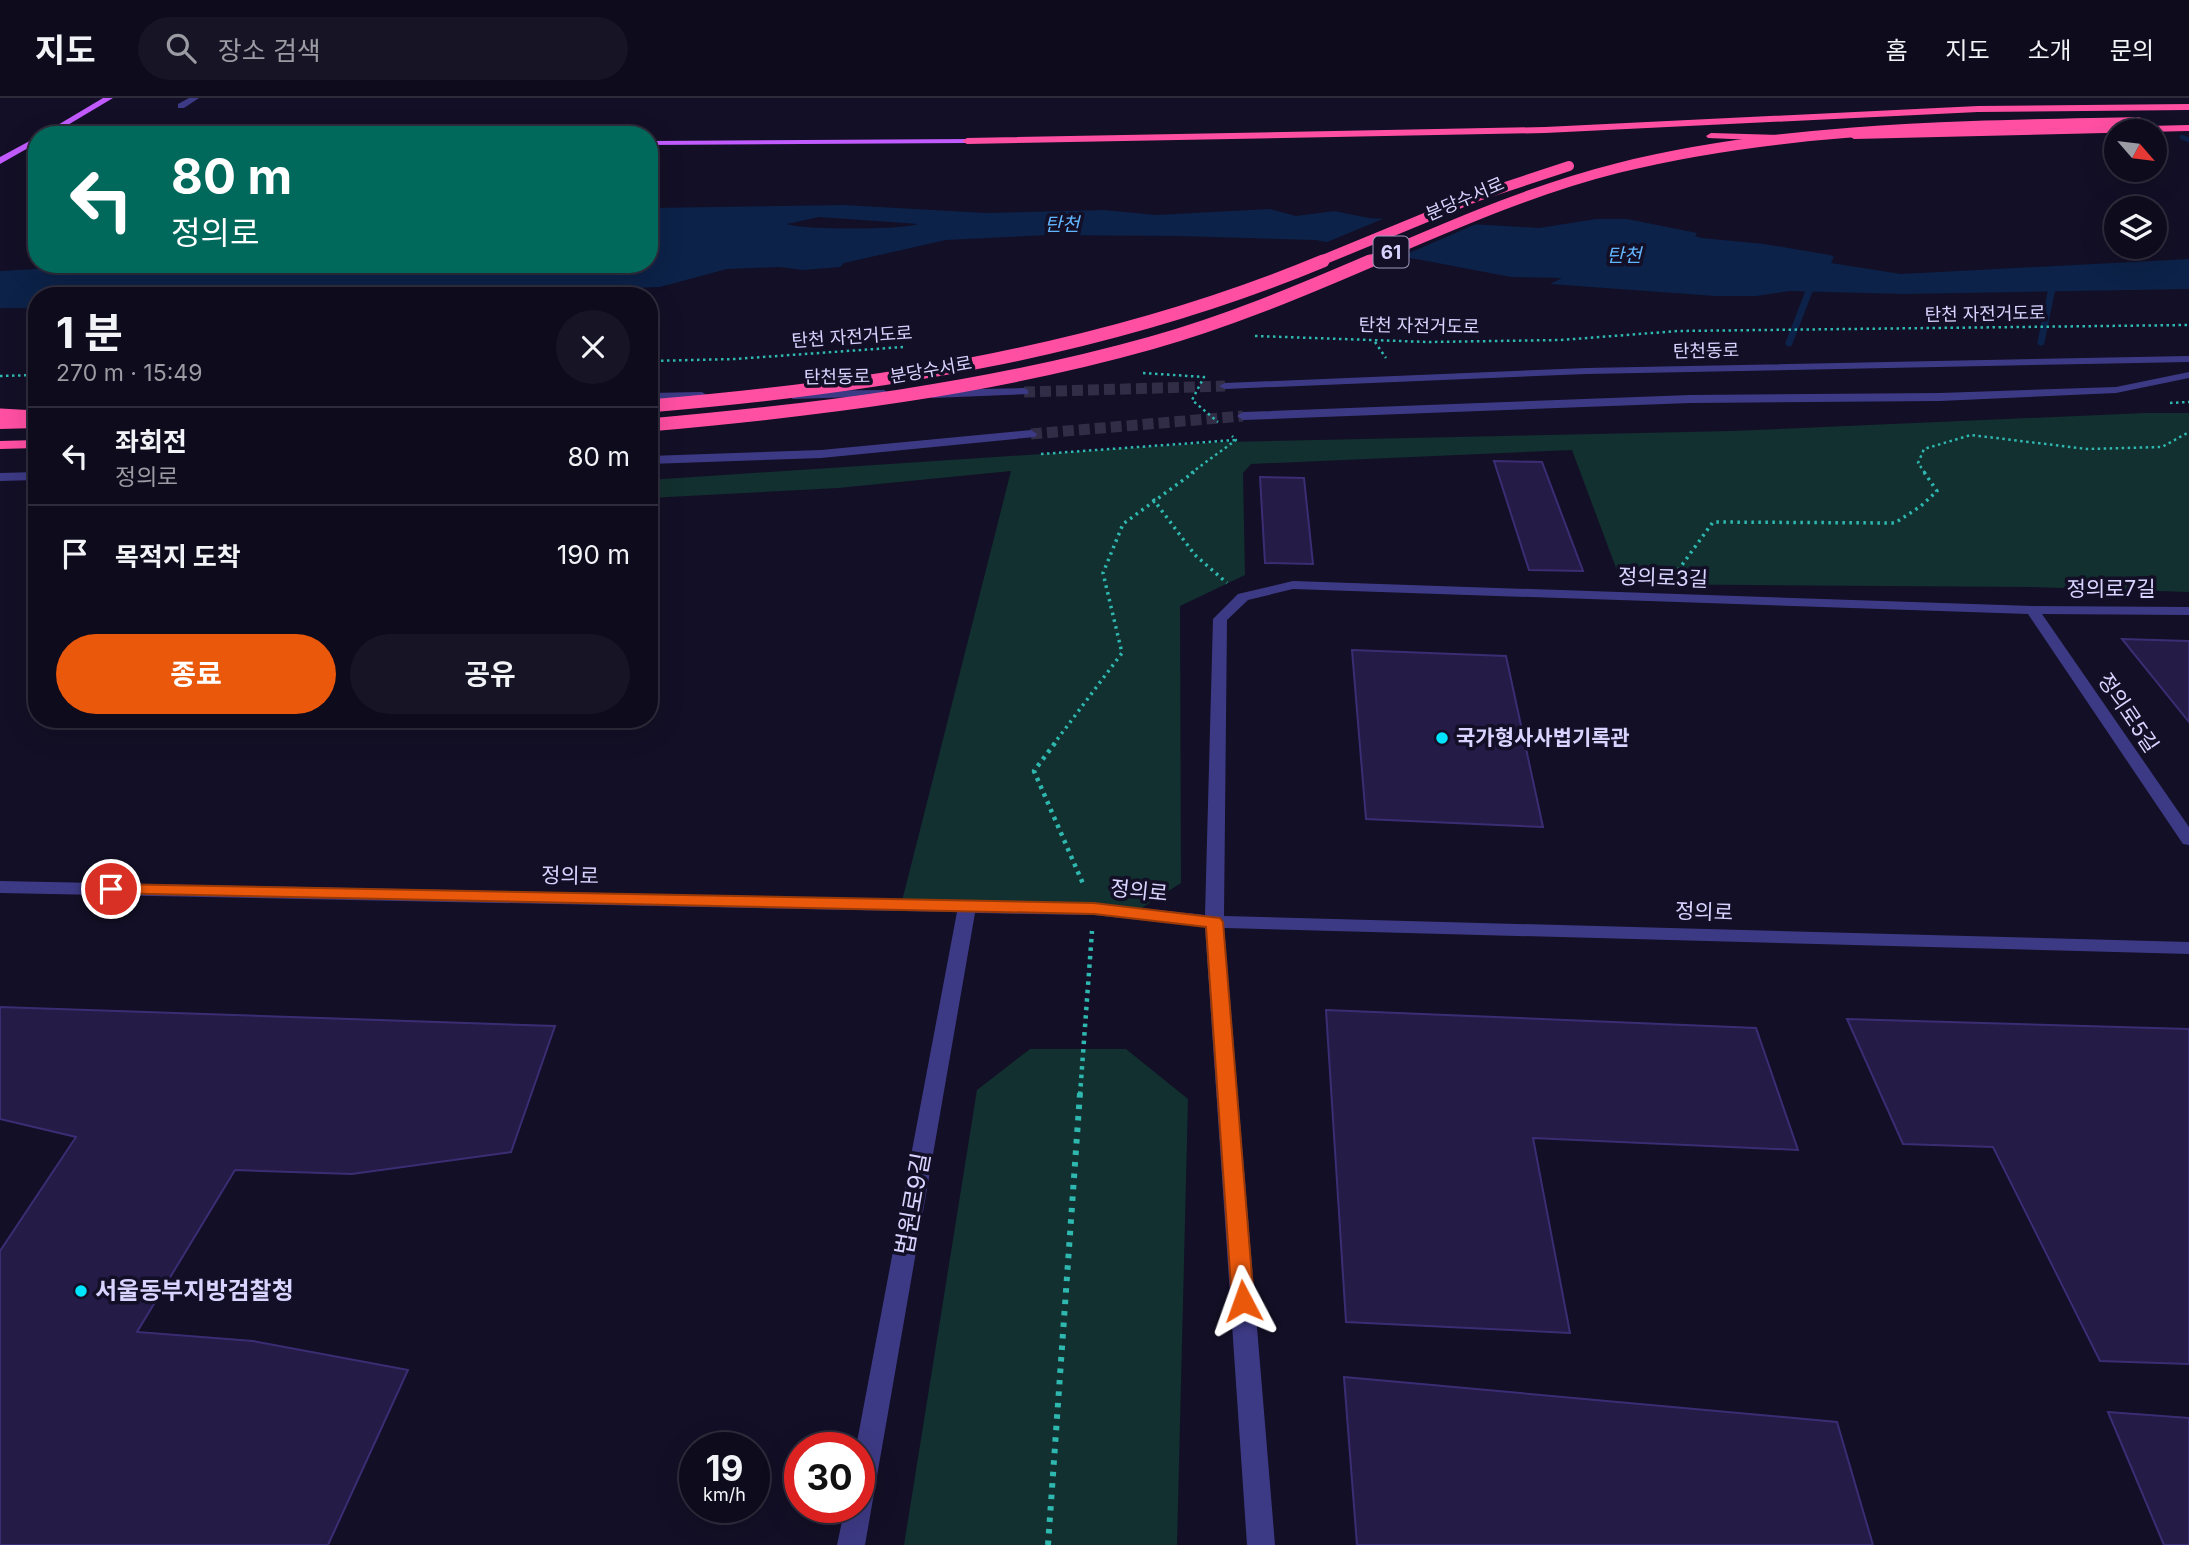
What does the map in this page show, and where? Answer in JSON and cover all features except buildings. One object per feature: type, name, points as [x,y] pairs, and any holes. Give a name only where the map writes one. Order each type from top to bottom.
[{"type":"highway","points":[[967,141],[1629,128],[1875,113],[2109,106],[2189,109]]},
{"type":"highway","points":[[1640,150],[1689,141],[1783,130],[1969,118],[2189,109]]},
{"type":"highway","name":"분당수서로","points":[[658,424],[850,403],[966,385],[1121,351],[1266,304],[1535,191],[1664,157],[1741,144],[1867,131],[2189,121]]},
{"type":"highway","points":[[967,141],[1217,140],[1592,132],[1785,138],[2189,128]]},
{"type":"highway","name":"분당수서로","points":[[658,405],[803,392],[915,374],[1101,334],[1211,304],[1471,197],[1586,162]]},
{"type":"highway","points":[[0,417],[28,415]]},
{"type":"highway","points":[[0,425],[28,424]]},
{"type":"highway","points":[[0,445],[28,444]]},
{"type":"main road","points":[[61,126],[109,98]]},
{"type":"main road","points":[[658,143],[967,141]]},
{"type":"main road","points":[[0,161],[28,144]]},
{"type":"main road","points":[[0,149],[28,149]]},
{"type":"street","points":[[181,106],[195,98]]},
{"type":"street","name":"탄천동로","points":[[1225,386],[1586,371],[2189,359]]},
{"type":"street","points":[[1244,416],[1690,398],[1940,397],[2116,390],[2189,375]]},
{"type":"street","name":"탄천동로","points":[[658,397],[1024,393]]},
{"type":"street","points":[[658,460],[821,454],[1031,433]]},
{"type":"street","points":[[0,477],[28,476]]},
{"type":"street","name":"정의로3길","points":[[1243,597],[1293,585],[2032,610]]},
{"type":"street","points":[[1243,597],[1220,619],[1214,922],[1261,1545]]},
{"type":"street","name":"정의로7길","points":[[2032,610],[2189,611]]},
{"type":"street","name":"정의로5길","points":[[2032,610],[2189,840]]},
{"type":"street","name":"정의로","points":[[0,887],[1094,909],[1214,922],[2189,948]]},
{"type":"street","name":"법원로9길","points":[[872,1432],[967,906]]},
{"type":"street","name":"법원로9길","points":[[852,1545],[856,1523]]},
{"type":"path","name":"탄천 자전거도로","points":[[1245,336],[1429,342],[1561,340],[1678,331],[2189,325]]},
{"type":"path","name":"탄천 자전거도로","points":[[658,361],[735,359],[911,347]]},
{"type":"path","points":[[0,376],[28,375]]},
{"type":"path","points":[[1204,377],[1192,400],[1220,424]]},
{"type":"path","points":[[1048,1545],[1094,909],[1034,771],[1122,653],[1103,573],[1123,524],[1153,499],[1236,440],[1228,432]]},
{"type":"path","points":[[1657,598],[1713,522],[1895,523],[1921,506],[1937,491],[1917,463],[1924,449],[1950,439],[1971,435],[2087,449],[2162,447],[2189,432]]},
{"type":"path","points":[[1153,499],[1195,555],[1243,597]]},
{"type":"green space","points":[[2189,413],[2189,592],[2030,587],[1622,584],[1572,450],[1251,464],[1243,473],[1245,575],[1180,606],[1181,883],[1137,911],[902,901],[1011,471],[838,488],[658,498],[658,479],[1222,442],[1732,431]]},
{"type":"green space","points":[[1030,1049],[1126,1049],[1188,1099],[1177,1545],[904,1545],[977,1090]]},
{"type":"water","name":"탄천","points":[[844,205],[986,213],[1104,210],[1156,215],[1270,209],[1296,216],[1334,211],[1369,218],[1539,228],[1596,219],[1627,219],[1697,233],[1695,236],[1702,238],[1764,244],[1830,255],[1834,257],[1831,263],[1901,274],[2189,259],[2189,289],[1903,294],[1790,291],[1756,296],[1715,296],[1550,284],[1562,278],[1511,277],[1316,240],[1178,236],[1048,235],[946,240],[844,263],[840,267],[803,270],[779,267],[727,269],[660,287],[28,287],[28,308],[0,308],[0,271],[658,273],[658,208]],"holes":[[[819,217],[918,224],[852,228],[787,224]]]},
{"type":"pier","points":[[1390,216],[1483,221],[1393,260],[1320,245]]},
{"type":"waterway","points":[[2182,137],[2189,140]]},
{"type":"waterway","points":[[2041,342],[2054,278]]},
{"type":"waterway","points":[[1789,343],[1813,281]]},
{"type":"tunnel","points":[[1024,392],[1225,386]]},
{"type":"tunnel","points":[[1031,434],[1243,416]]},
{"type":"place","name":"국가형사사법기록관","points":[[1442,738]]},
{"type":"place","name":"서울동부지방검찰청","points":[[81,1291]]},
{"type":"route","points":[[111,889],[1094,909],[1214,922],[1243,1301]]}]
